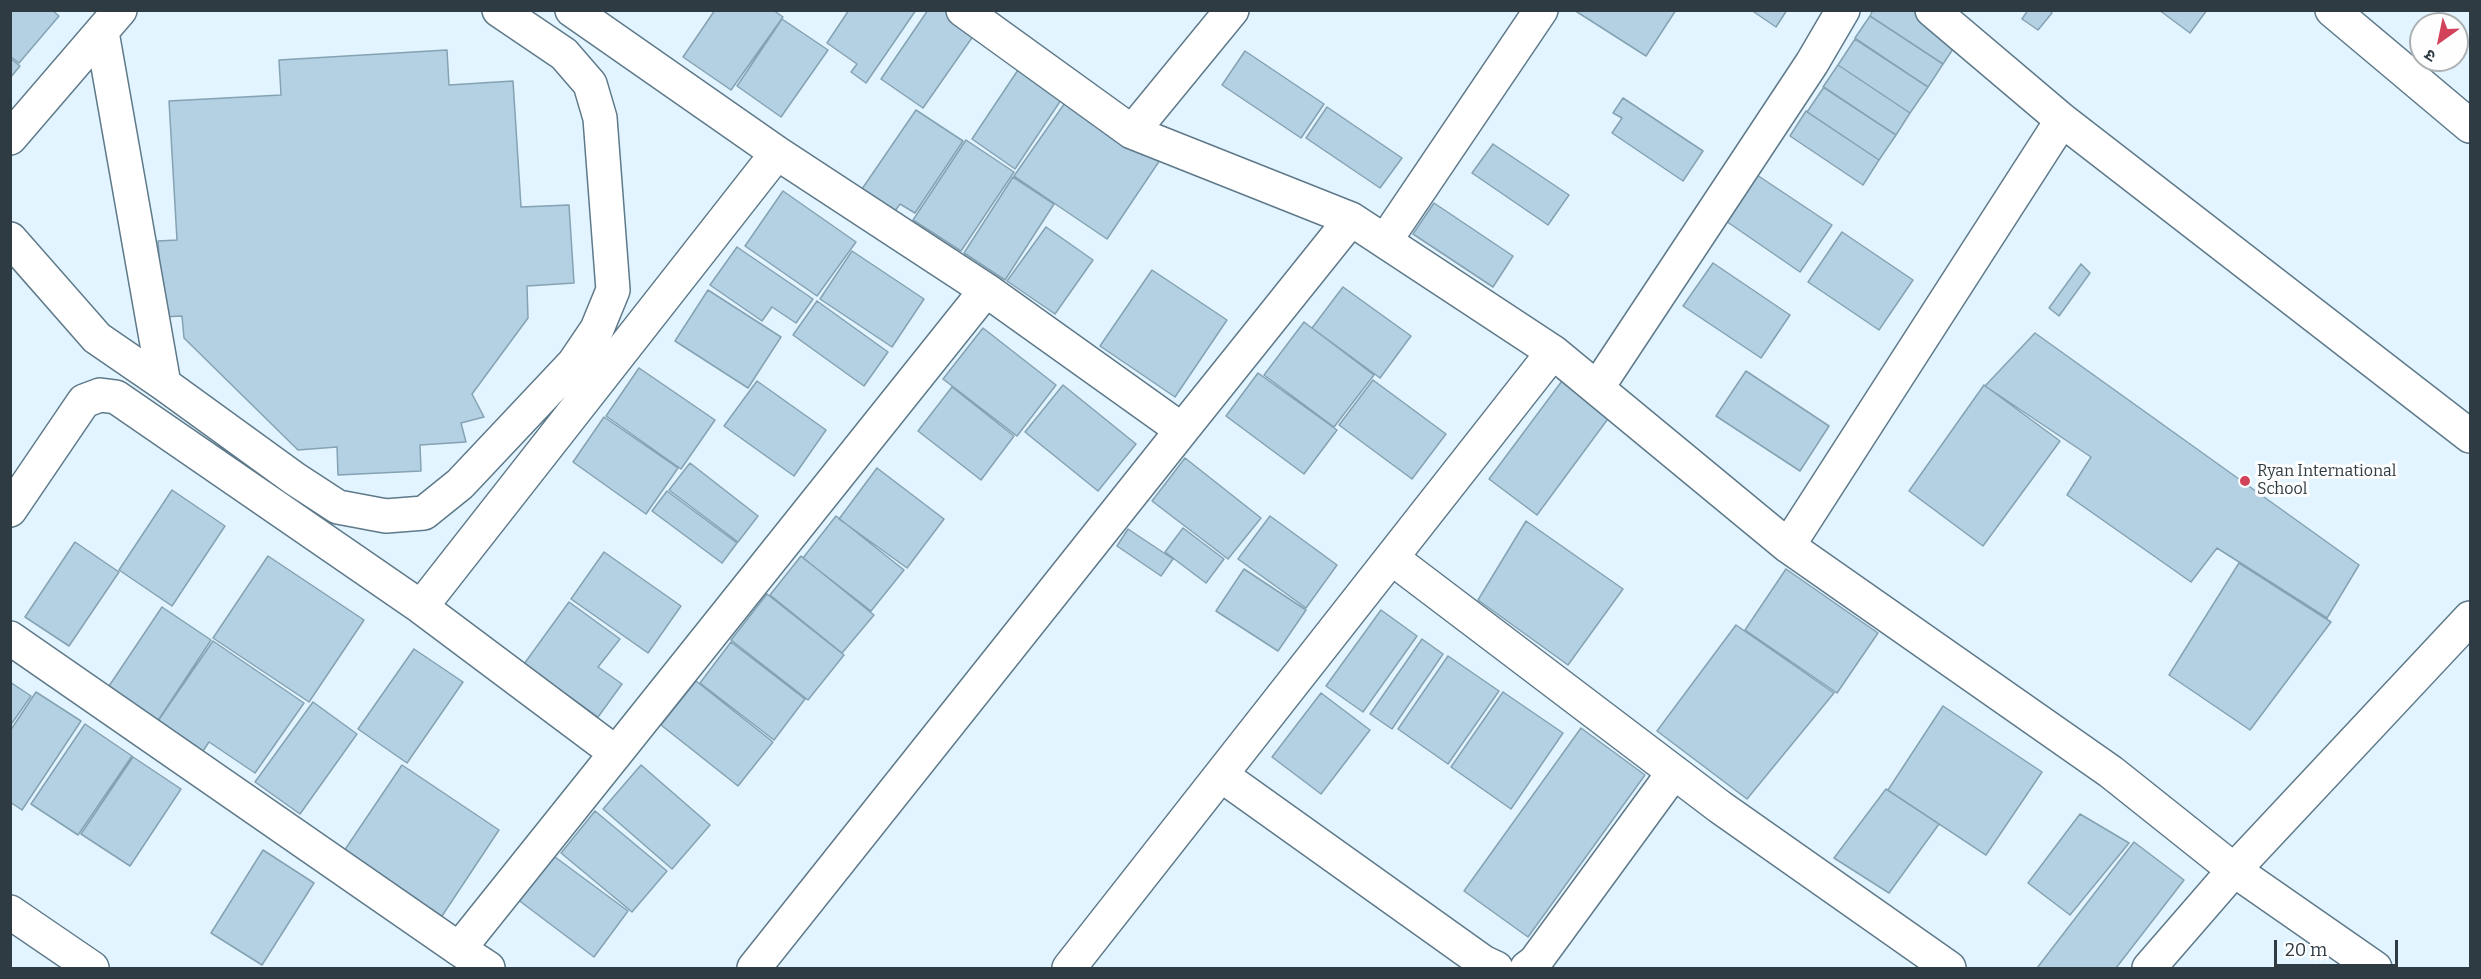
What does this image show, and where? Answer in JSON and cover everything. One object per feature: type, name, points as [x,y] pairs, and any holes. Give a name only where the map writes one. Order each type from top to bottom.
[{"type":"street","points":[[10,239],[97,338],[165,384],[295,479],[338,507],[386,516],[424,513],[460,483],[574,363],[597,329],[613,290],[600,118],[590,84],[564,54],[499,10]]},
{"type":"street","points":[[572,10],[777,153],[986,290],[1182,430]]},
{"type":"street","points":[[963,10],[1132,132],[1351,219],[1553,352],[1788,546],[2111,772],[2234,870],[2375,969]]},
{"type":"street","points":[[1132,132],[1232,10]]},
{"type":"street","points":[[1385,241],[1541,10]]},
{"type":"street","points":[[1597,388],[1806,72],[1843,10]]},
{"type":"street","points":[[1932,10],[2062,120],[2470,436]]},
{"type":"street","points":[[2332,10],[2470,126]]},
{"type":"street","points":[[111,21],[165,384]]},
{"type":"street","points":[[10,138],[111,21]]},
{"type":"street","points":[[1788,546],[2062,120]]},
{"type":"street","points":[[421,608],[777,153]]},
{"type":"street","points":[[754,969],[1351,219]]},
{"type":"street","points":[[459,948],[986,290]]},
{"type":"street","points":[[1069,969],[1393,559],[1553,352]]},
{"type":"street","points":[[10,510],[84,401],[100,395],[116,397],[421,608],[616,753]]},
{"type":"street","points":[[1393,559],[1720,807],[1949,969]]},
{"type":"street","points":[[2149,969],[2234,870],[2470,618]]},
{"type":"street","points":[[10,638],[488,969]]},
{"type":"street","points":[[1527,969],[1535,963],[1674,772]]},
{"type":"street","points":[[1221,776],[1483,963],[1496,969]]},
{"type":"street","points":[[10,912],[92,969]]},
{"type":"building","points":[[10,10],[52,10],[59,16],[19,63],[10,56]]},
{"type":"building","points":[[715,10],[773,10],[783,17],[731,90],[683,57]]},
{"type":"building","points":[[849,10],[916,10],[866,83],[851,72],[857,64],[827,43]]},
{"type":"building","points":[[928,10],[945,10],[976,32],[923,108],[881,79]]},
{"type":"building","points":[[1574,10],[1676,10],[1646,56]]},
{"type":"building","points":[[1751,10],[1787,10],[1776,27]]},
{"type":"building","points":[[1873,10],[1921,10],[1961,37],[1943,64],[1870,16]]},
{"type":"building","points":[[2028,10],[2049,10],[2052,13],[2038,30],[2022,19]]},
{"type":"building","points":[[2159,10],[2207,10],[2190,33]]},
{"type":"building","points":[[1870,16],[1943,64],[1928,87],[1855,38]]},
{"type":"building","points":[[782,19],[828,50],[781,117],[737,86]]},
{"type":"building","points":[[1855,39],[1928,87],[1910,113],[1838,65]]},
{"type":"building","points":[[447,50],[449,85],[513,81],[521,207],[569,205],[574,283],[527,286],[528,318],[472,394],[484,417],[461,423],[466,442],[420,445],[421,471],[338,475],[337,447],[298,450],[184,338],[182,316],[163,317],[158,241],[177,240],[169,101],[281,95],[279,60]]},
{"type":"building","points":[[1245,51],[1324,104],[1301,138],[1222,85]]},
{"type":"building","points":[[10,58],[20,66],[10,78]]},
{"type":"building","points":[[1022,64],[1065,94],[1015,169],[972,139]]},
{"type":"building","points":[[1838,65],[1910,113],[1896,135],[1823,87]]},
{"type":"building","points":[[1824,87],[1896,135],[1879,160],[1807,112]]},
{"type":"building","points":[[1069,97],[1160,160],[1107,239],[1014,176]]},
{"type":"building","points":[[1623,98],[1703,151],[1683,181],[1612,133],[1622,118],[1613,113]]},
{"type":"building","points":[[1327,107],[1402,158],[1380,188],[1306,138]]},
{"type":"building","points":[[916,110],[963,141],[915,213],[900,204],[895,211],[862,189]]},
{"type":"building","points":[[1806,111],[1879,160],[1863,185],[1790,136]]},
{"type":"building","points":[[966,140],[1014,172],[961,251],[913,220]]},
{"type":"building","points":[[1493,144],[1569,195],[1548,225],[1472,173]]},
{"type":"building","points":[[1754,173],[1832,225],[1800,272],[1723,219]]},
{"type":"building","points":[[1013,177],[1054,204],[1005,280],[964,253]]},
{"type":"building","points":[[783,191],[856,242],[817,296],[745,246]]},
{"type":"building","points":[[1434,203],[1513,256],[1493,287],[1413,234]]},
{"type":"building","points":[[1046,227],[1093,260],[1055,314],[1007,281]]},
{"type":"building","points":[[1842,232],[1913,280],[1879,330],[1808,282]]},
{"type":"building","points":[[737,247],[813,299],[796,323],[772,307],[762,321],[710,285]]},
{"type":"building","points":[[852,251],[924,299],[892,347],[820,299]]},
{"type":"building","points":[[1713,263],[1790,315],[1761,358],[1683,306]]},
{"type":"building","points":[[2081,264],[2090,273],[2059,316],[2049,308]]},
{"type":"building","points":[[1152,270],[1227,320],[1175,397],[1100,346]]},
{"type":"building","points":[[1343,287],[1411,336],[1380,378],[1312,328]]},
{"type":"building","points":[[708,290],[781,337],[748,388],[675,341]]},
{"type":"building","points":[[817,301],[888,352],[864,386],[793,335]]},
{"type":"building","points":[[1304,322],[1374,375],[1334,427],[1264,375]]},
{"type":"building","points":[[983,328],[1056,385],[1017,436],[943,379]]},
{"type":"building","points":[[2035,333],[2359,565],[2327,618],[2217,548],[2191,582],[2067,495],[2091,457],[1985,386]]},
{"type":"building","points":[[639,368],[715,420],[681,469],[606,416]]},
{"type":"building","points":[[1746,371],[1829,426],[1800,471],[1716,416]]},
{"type":"building","points":[[1258,373],[1337,430],[1304,474],[1226,416]]},
{"type":"building","points":[[1373,380],[1446,434],[1412,479],[1339,425]]},
{"type":"building","points":[[757,381],[826,430],[794,476],[724,426]]},
{"type":"building","points":[[1562,381],[1610,416],[1537,515],[1489,479]]},
{"type":"building","points":[[1063,385],[1136,444],[1098,491],[1025,432]]},
{"type":"building","points":[[1984,385],[2060,441],[1983,546],[1909,491]]},
{"type":"building","points":[[952,387],[1014,436],[981,480],[918,431]]},
{"type":"building","points":[[604,417],[678,468],[646,514],[573,462]]},
{"type":"building","points":[[1185,458],[1261,518],[1228,559],[1152,501]]},
{"type":"building","points":[[690,463],[758,516],[738,542],[669,490]]},
{"type":"building","points":[[877,468],[944,519],[907,568],[839,519]]},
{"type":"building","points":[[172,490],[225,526],[172,606],[119,570]]},
{"type":"building","points":[[667,491],[737,543],[722,563],[652,511]]},
{"type":"building","points":[[836,516],[904,570],[871,611],[803,558]]},
{"type":"building","points":[[1270,516],[1337,565],[1306,608],[1238,559]]},
{"type":"building","points":[[1526,521],[1623,589],[1568,665],[1478,600]]},
{"type":"building","points":[[1183,528],[1224,559],[1206,583],[1165,552]]},
{"type":"building","points":[[1128,529],[1173,559],[1161,576],[1117,546]]},
{"type":"building","points":[[75,542],[119,572],[69,646],[25,617]]},
{"type":"building","points":[[604,552],[681,606],[648,653],[571,599]]},
{"type":"building","points":[[268,556],[364,620],[309,702],[213,638]]},
{"type":"building","points":[[801,556],[874,615],[842,653],[770,595]]},
{"type":"building","points":[[2239,563],[2331,622],[2250,730],[2169,675]]},
{"type":"building","points":[[1244,569],[1306,610],[1278,651],[1216,611]]},
{"type":"building","points":[[1786,569],[1878,633],[1837,693],[1745,630]]},
{"type":"building","points":[[767,594],[844,655],[808,700],[731,640]]},
{"type":"building","points":[[569,602],[620,639],[598,667],[622,684],[598,717],[524,664]]},
{"type":"building","points":[[162,607],[211,640],[155,725],[105,692]]},
{"type":"building","points":[[1381,610],[1417,636],[1363,712],[1326,686]]},
{"type":"building","points":[[1736,625],[1834,693],[1747,799],[1657,731]]},
{"type":"building","points":[[1422,639],[1443,654],[1392,729],[1370,714]]},
{"type":"building","points":[[213,641],[304,703],[255,773],[209,742],[203,751],[158,721]]},
{"type":"building","points":[[731,642],[805,699],[774,740],[700,683]]},
{"type":"building","points":[[414,649],[463,682],[407,763],[358,729]]},
{"type":"building","points":[[1448,656],[1499,691],[1448,764],[1398,729]]},
{"type":"building","points":[[696,681],[773,742],[738,786],[661,725]]},
{"type":"building","points":[[10,682],[31,696],[10,726]]},
{"type":"building","points":[[36,692],[81,721],[22,810],[10,802],[10,731]]},
{"type":"building","points":[[1503,692],[1563,733],[1511,809],[1451,767]]},
{"type":"building","points":[[1321,693],[1370,730],[1321,794],[1272,757]]},
{"type":"building","points":[[313,702],[357,734],[300,814],[255,782]]},
{"type":"building","points":[[1943,706],[2042,772],[1986,855],[1888,790]]},
{"type":"building","points":[[85,724],[132,756],[78,835],[31,804]]},
{"type":"building","points":[[1581,728],[1645,775],[1528,937],[1464,891]]},
{"type":"building","points":[[133,757],[181,789],[130,866],[81,834]]},
{"type":"building","points":[[402,765],[499,830],[442,916],[344,851]]},
{"type":"building","points":[[641,765],[710,825],[672,869],[603,809]]},
{"type":"building","points":[[1886,789],[1939,824],[1889,893],[1834,858]]},
{"type":"building","points":[[595,811],[667,871],[632,912],[561,853]]},
{"type":"building","points":[[2080,814],[2129,843],[2070,915],[2028,883]]},
{"type":"building","points":[[2134,842],[2184,880],[2116,968],[2037,968]]},
{"type":"building","points":[[263,850],[314,883],[262,965],[211,933]]},
{"type":"building","points":[[551,854],[628,911],[594,957],[517,899]]},
{"type":"place","name":"Ryan International School","points":[[2245,481]]}]
